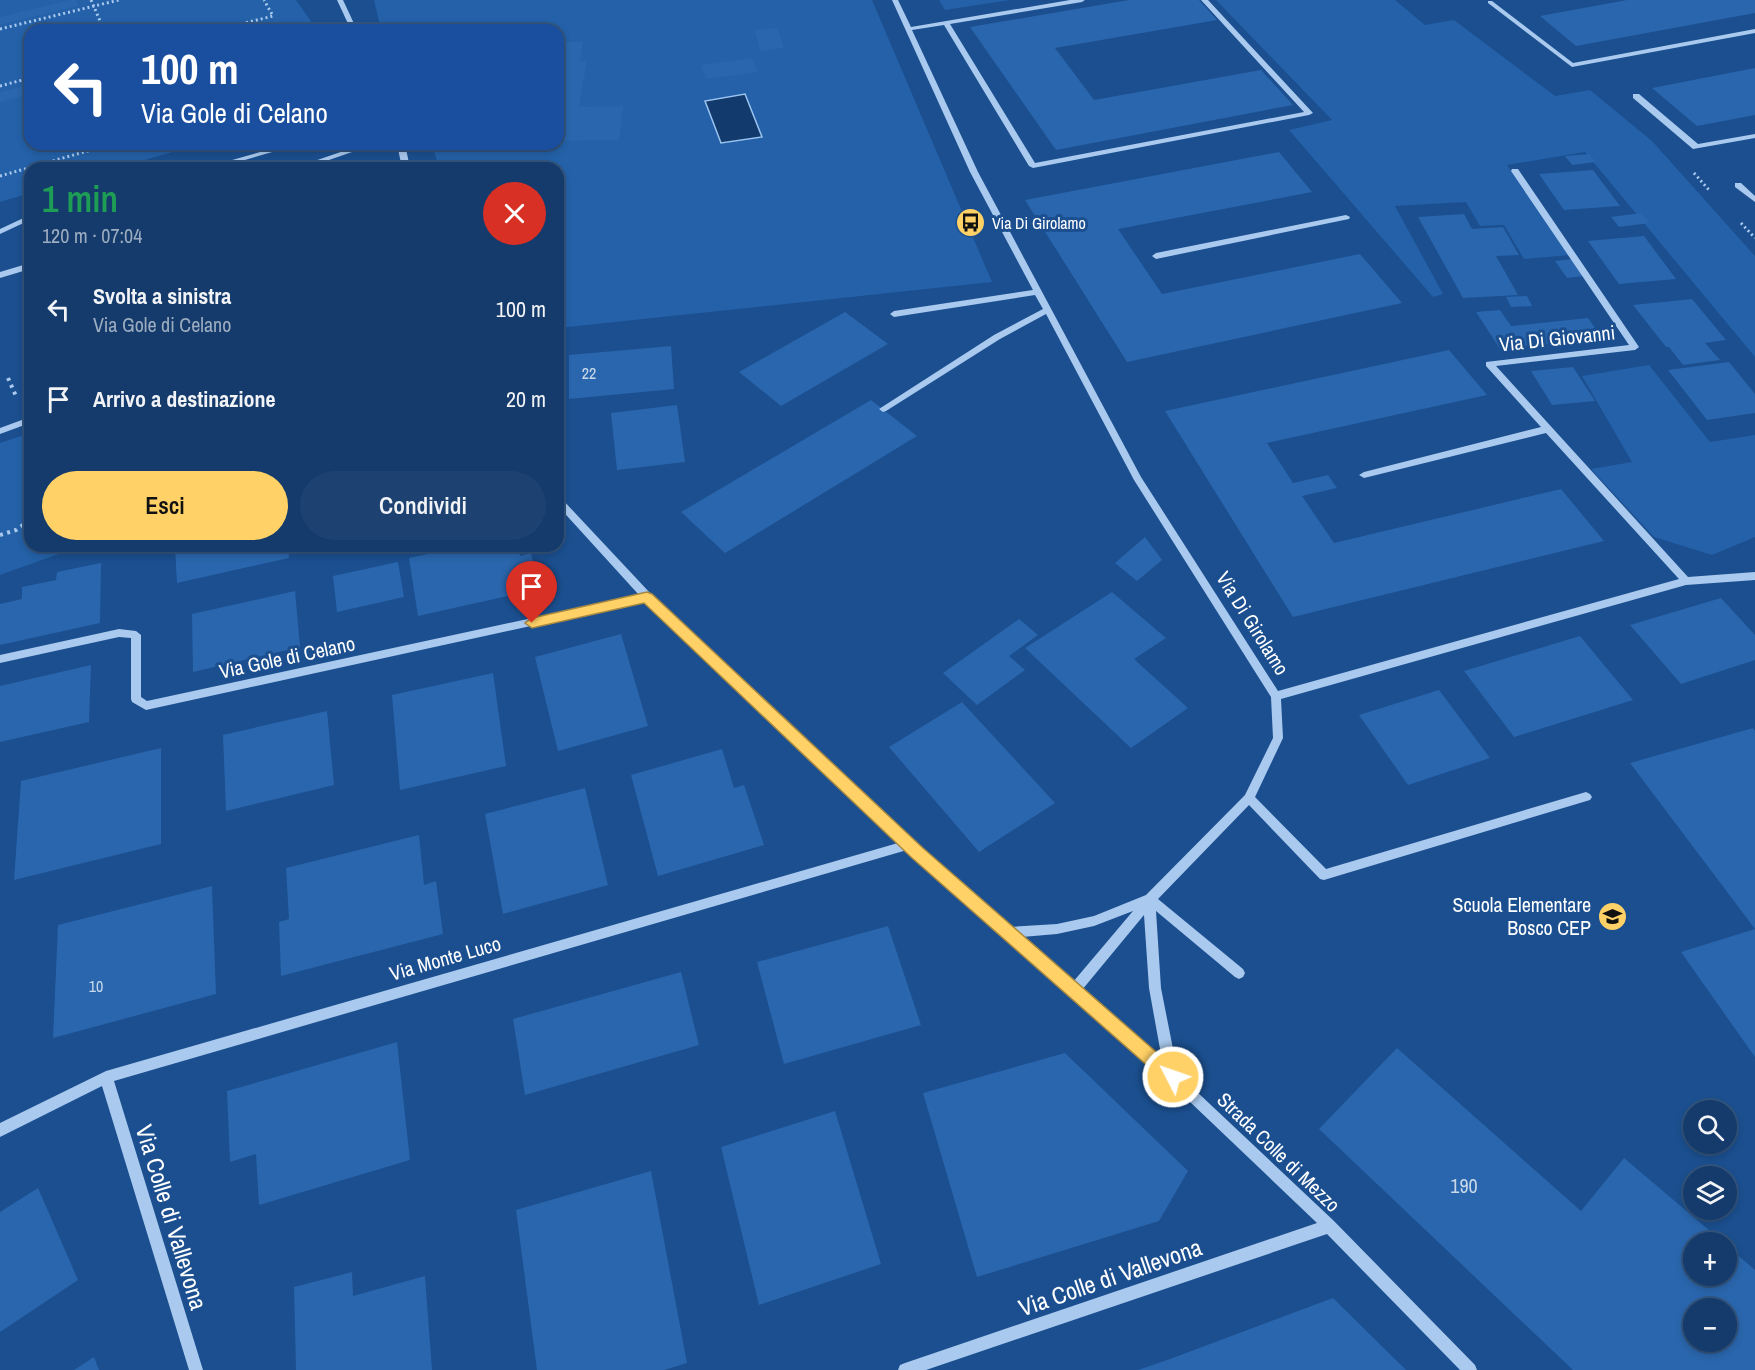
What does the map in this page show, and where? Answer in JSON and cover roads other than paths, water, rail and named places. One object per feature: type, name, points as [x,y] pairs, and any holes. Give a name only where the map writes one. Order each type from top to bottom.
[{"type":"street","points":[[340,0],[351,24]]},
{"type":"street","name":"Via Di Girolamo","points":[[895,0],[974,172],[1137,478],[1276,696],[1278,738],[1249,798],[1150,899],[1074,990]]},
{"type":"street","points":[[908,28],[1082,0]]},
{"type":"street","points":[[946,23],[1033,166],[1309,113],[1204,0]]},
{"type":"street","points":[[1498,0],[1490,2],[1572,65],[1755,31]]},
{"type":"street","points":[[1636,96],[1696,147],[1755,136]]},
{"type":"street","points":[[230,162],[274,150]]},
{"type":"street","points":[[316,162],[353,150]]},
{"type":"street","name":"Via Di Giovanni","points":[[1515,171],[1635,348],[1489,364],[1686,581]]},
{"type":"street","points":[[1738,185],[1755,200]]},
{"type":"street","points":[[1156,256],[1346,217]]},
{"type":"street","points":[[0,232],[24,220]]},
{"type":"street","points":[[0,275],[24,268]]},
{"type":"street","points":[[894,314],[1036,292]]},
{"type":"street","points":[[883,409],[997,337],[1047,310]]},
{"type":"street","points":[[0,431],[24,422]]},
{"type":"street","points":[[1364,475],[1548,429]]},
{"type":"street","name":"Strada Colle di Mezzo","points":[[564,507],[647,597],[908,845],[1173,1077],[1329,1226],[1470,1370]]},
{"type":"street","name":"Via Di Girolamo","points":[[1276,696],[1686,581],[1755,576]]},
{"type":"street","name":"Via Gole di Celano","points":[[0,660],[118,633],[136,635],[136,699],[146,706],[647,597]]},
{"type":"street","points":[[1249,798],[1324,874],[1586,796]]},
{"type":"street","name":"Via Monte Luco","points":[[0,1130],[106,1077],[908,845]]},
{"type":"street","points":[[1150,899],[1239,972]]},
{"type":"street","points":[[1150,899],[1149,942],[1153,981],[1160,1028],[1173,1077]]},
{"type":"street","name":"Via Di Girolamo","points":[[1006,933],[1056,929],[1094,921],[1150,899]]},
{"type":"street","name":"Via Colle di Vallevona","points":[[106,1077],[196,1370]]},
{"type":"street","name":"Via Colle di Vallevona","points":[[905,1370],[1329,1226]]},
{"type":"place","name":"Via Di Girolamo","points":[[971,223]]},
{"type":"place","name":"Scuola Elementare Bosco CEP","points":[[1612,916]]}]
